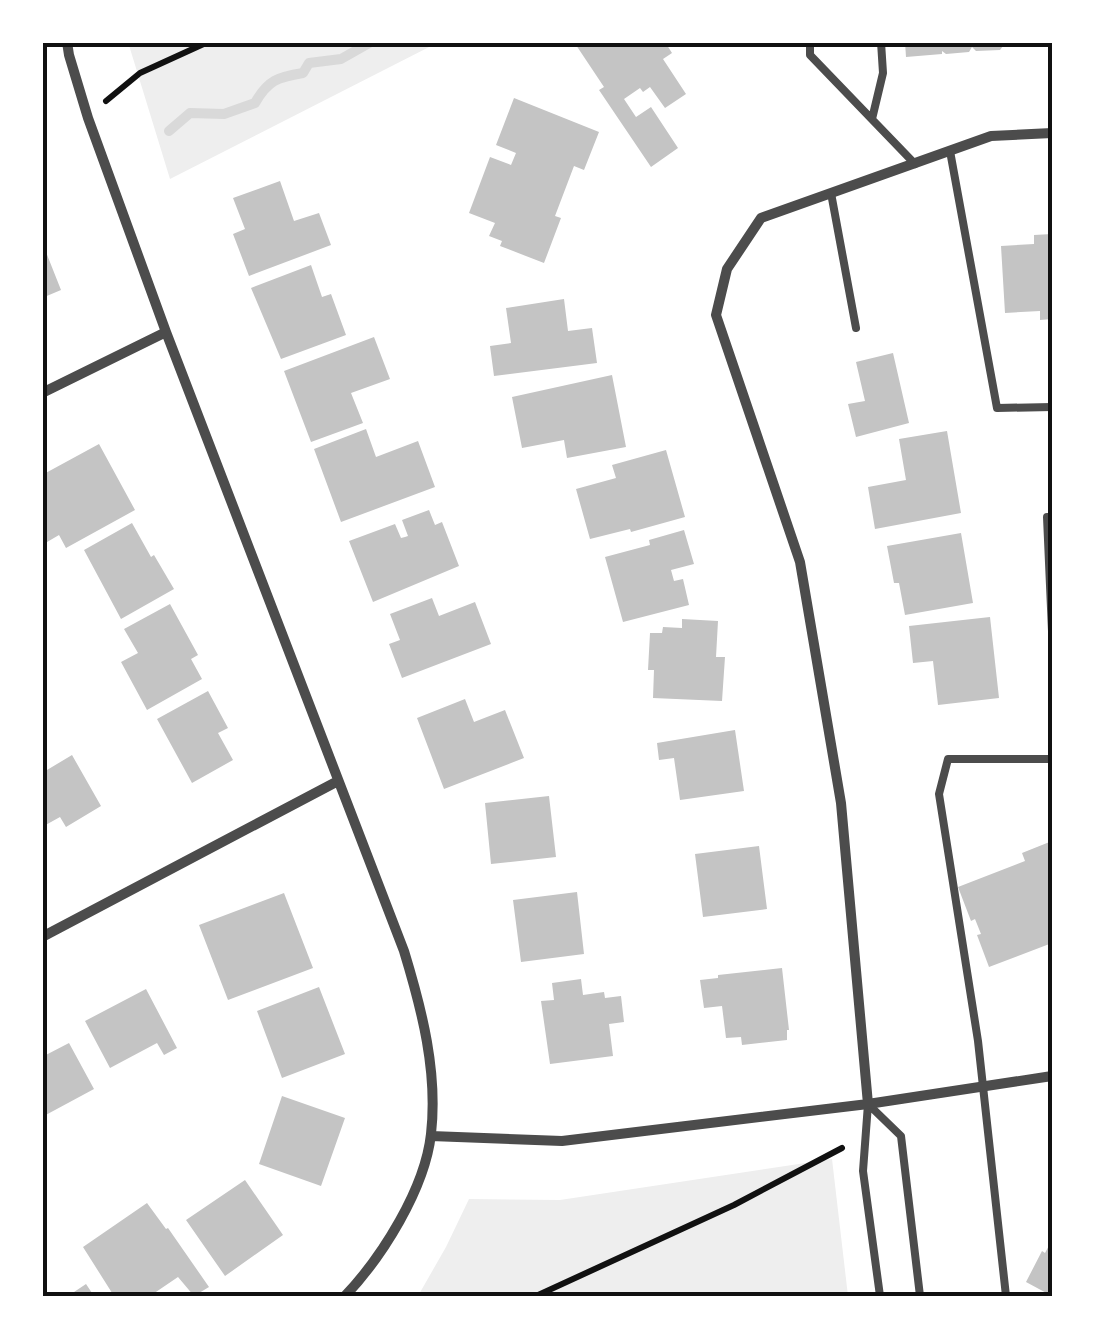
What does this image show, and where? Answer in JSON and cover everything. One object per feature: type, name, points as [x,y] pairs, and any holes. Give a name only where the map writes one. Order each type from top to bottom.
[{"type":"street","points":[[67,42],[88,118],[166,332],[404,951],[422,1009],[430,1060],[431,1136],[418,1184],[363,1277],[345,1296]]},
{"type":"street","points":[[868,1104],[842,803],[800,562],[716,315],[726,269],[761,218],[991,136],[1052,133]]},
{"type":"street","points":[[42,393],[166,332]]},
{"type":"street","points":[[42,937],[338,781]]},
{"type":"street","points":[[431,1136],[562,1141],[868,1104],[1052,1076]]},
{"type":"lane","points":[[810,42],[810,55],[914,164]]},
{"type":"lane","points":[[872,119],[883,74],[881,42]]},
{"type":"lane","points":[[950,151],[997,408],[1052,406]]},
{"type":"lane","points":[[831,192],[856,328]]},
{"type":"lane","points":[[1052,516],[1046,517],[1052,630]]},
{"type":"lane","points":[[1006,1296],[984,1087],[939,794],[948,759],[1052,759]]},
{"type":"lane","points":[[868,1104],[862,1171],[880,1296]]},
{"type":"lane","points":[[868,1104],[901,1136],[920,1296]]},
{"type":"path","points":[[88,118],[140,74],[208,42]]},
{"type":"path","points":[[536,1296],[734,1205],[842,1148]]},
{"type":"shaded area","points":[[128,42],[437,43],[170,179]]},
{"type":"shaded area","points":[[832,1159],[848,1296],[418,1296],[469,1199],[560,1200]]},
{"type":"building","points":[[574,42],[665,42],[672,53],[663,59],[686,94],[665,108],[650,87],[643,92],[640,88],[624,99],[636,117],[651,107],[678,148],[651,167],[599,90],[604,87]]},
{"type":"building","points":[[905,42],[1003,42],[1003,46],[1000,50],[976,51],[972,47],[969,52],[942,51],[906,57]]},
{"type":"building","points":[[514,98],[599,132],[584,170],[574,166],[555,216],[561,218],[544,263],[500,246],[502,241],[489,236],[495,223],[469,213],[490,157],[511,165],[516,153],[496,145]]},
{"type":"building","points":[[280,181],[294,221],[319,213],[331,245],[249,276],[233,234],[245,229],[233,198]]},
{"type":"building","points":[[1052,234],[1052,319],[1040,320],[1040,311],[1005,313],[1001,246],[1034,244],[1034,235]]},
{"type":"building","points":[[42,242],[61,290],[42,298]]},
{"type":"building","points":[[311,265],[322,297],[331,294],[346,335],[281,359],[251,288]]},
{"type":"building","points":[[564,299],[568,331],[592,328],[597,363],[494,376],[490,346],[511,343],[506,308]]},
{"type":"building","points":[[374,337],[390,379],[351,393],[363,423],[311,442],[284,371]]},
{"type":"building","points":[[893,353],[909,423],[856,437],[848,404],[865,401],[856,362]]},
{"type":"building","points":[[612,375],[626,447],[567,458],[564,440],[522,448],[512,397]]},
{"type":"building","points":[[366,429],[376,457],[418,441],[435,487],[341,522],[314,449]]},
{"type":"building","points":[[947,431],[961,513],[875,529],[868,487],[906,480],[899,439]]},
{"type":"building","points":[[99,444],[135,510],[66,548],[59,535],[42,545],[42,475]]},
{"type":"building","points":[[666,450],[685,517],[590,539],[576,489],[616,478],[612,465]]},
{"type":"building","points":[[429,510],[435,525],[442,522],[459,566],[373,602],[349,541],[395,524],[401,538],[408,536],[402,520]]},
{"type":"building","points":[[132,523],[174,589],[121,619],[84,550]]},
{"type":"building","points":[[684,530],[694,564],[671,570],[674,581],[683,579],[689,605],[623,622],[605,557],[650,545],[649,540]]},
{"type":"building","points":[[961,533],[973,603],[905,615],[887,546]]},
{"type":"building","points":[[432,598],[439,616],[475,602],[491,644],[402,678],[389,644],[400,640],[390,614]]},
{"type":"building","points":[[170,604],[198,655],[191,659],[202,679],[147,710],[121,662],[138,653],[124,629]]},
{"type":"building","points":[[990,617],[999,698],[938,705],[933,661],[913,663],[909,626]]},
{"type":"building","points":[[682,619],[718,621],[716,657],[725,657],[722,701],[653,698],[654,670],[648,670],[650,633],[662,633],[663,627],[682,628]]},
{"type":"building","points":[[208,691],[228,728],[218,733],[233,760],[192,783],[157,719]]},
{"type":"building","points":[[465,699],[474,722],[505,710],[524,758],[444,789],[417,718]]},
{"type":"building","points":[[735,730],[744,791],[680,800],[674,758],[659,760],[657,743]]},
{"type":"building","points":[[72,755],[101,806],[66,827],[60,817],[42,827],[42,773]]},
{"type":"building","points":[[549,796],[556,857],[491,864],[485,803]]},
{"type":"building","points":[[1052,841],[1052,943],[989,967],[977,935],[981,934],[975,919],[971,921],[958,887],[1025,861],[1022,853]]},
{"type":"building","points":[[759,846],[767,909],[703,917],[695,854]]},
{"type":"building","points":[[577,892],[584,954],[521,962],[513,900]]},
{"type":"building","points":[[284,893],[313,968],[228,1000],[199,925]]},
{"type":"building","points":[[782,968],[787,1040],[742,1045],[741,1037],[726,1038],[722,1006],[704,1008],[700,980]]},
{"type":"building","points":[[581,979],[583,995],[604,992],[605,998],[621,996],[624,1022],[609,1024],[613,1056],[550,1064],[541,1001],[554,1000],[552,983]]},
{"type":"building","points":[[319,987],[345,1054],[282,1078],[257,1011]]},
{"type":"building","points":[[146,989],[177,1048],[164,1055],[157,1043],[110,1068],[85,1021]]},
{"type":"building","points":[[69,1043],[94,1089],[42,1117],[42,1057]]},
{"type":"building","points":[[282,1096],[345,1118],[321,1186],[259,1164]]},
{"type":"building","points":[[245,1180],[283,1235],[225,1276],[186,1220]]},
{"type":"building","points":[[147,1203],[209,1287],[194,1296],[178,1277],[150,1296],[114,1296],[83,1247]]},
{"type":"building","points":[[1052,1240],[1052,1296],[1026,1282]]},
{"type":"building","points":[[86,1284],[94,1296],[68,1296]]},
{"type":"waterway","points":[[169,131],[190,113],[224,114],[255,103],[274,81],[303,73],[309,63],[341,59],[371,42]]}]
